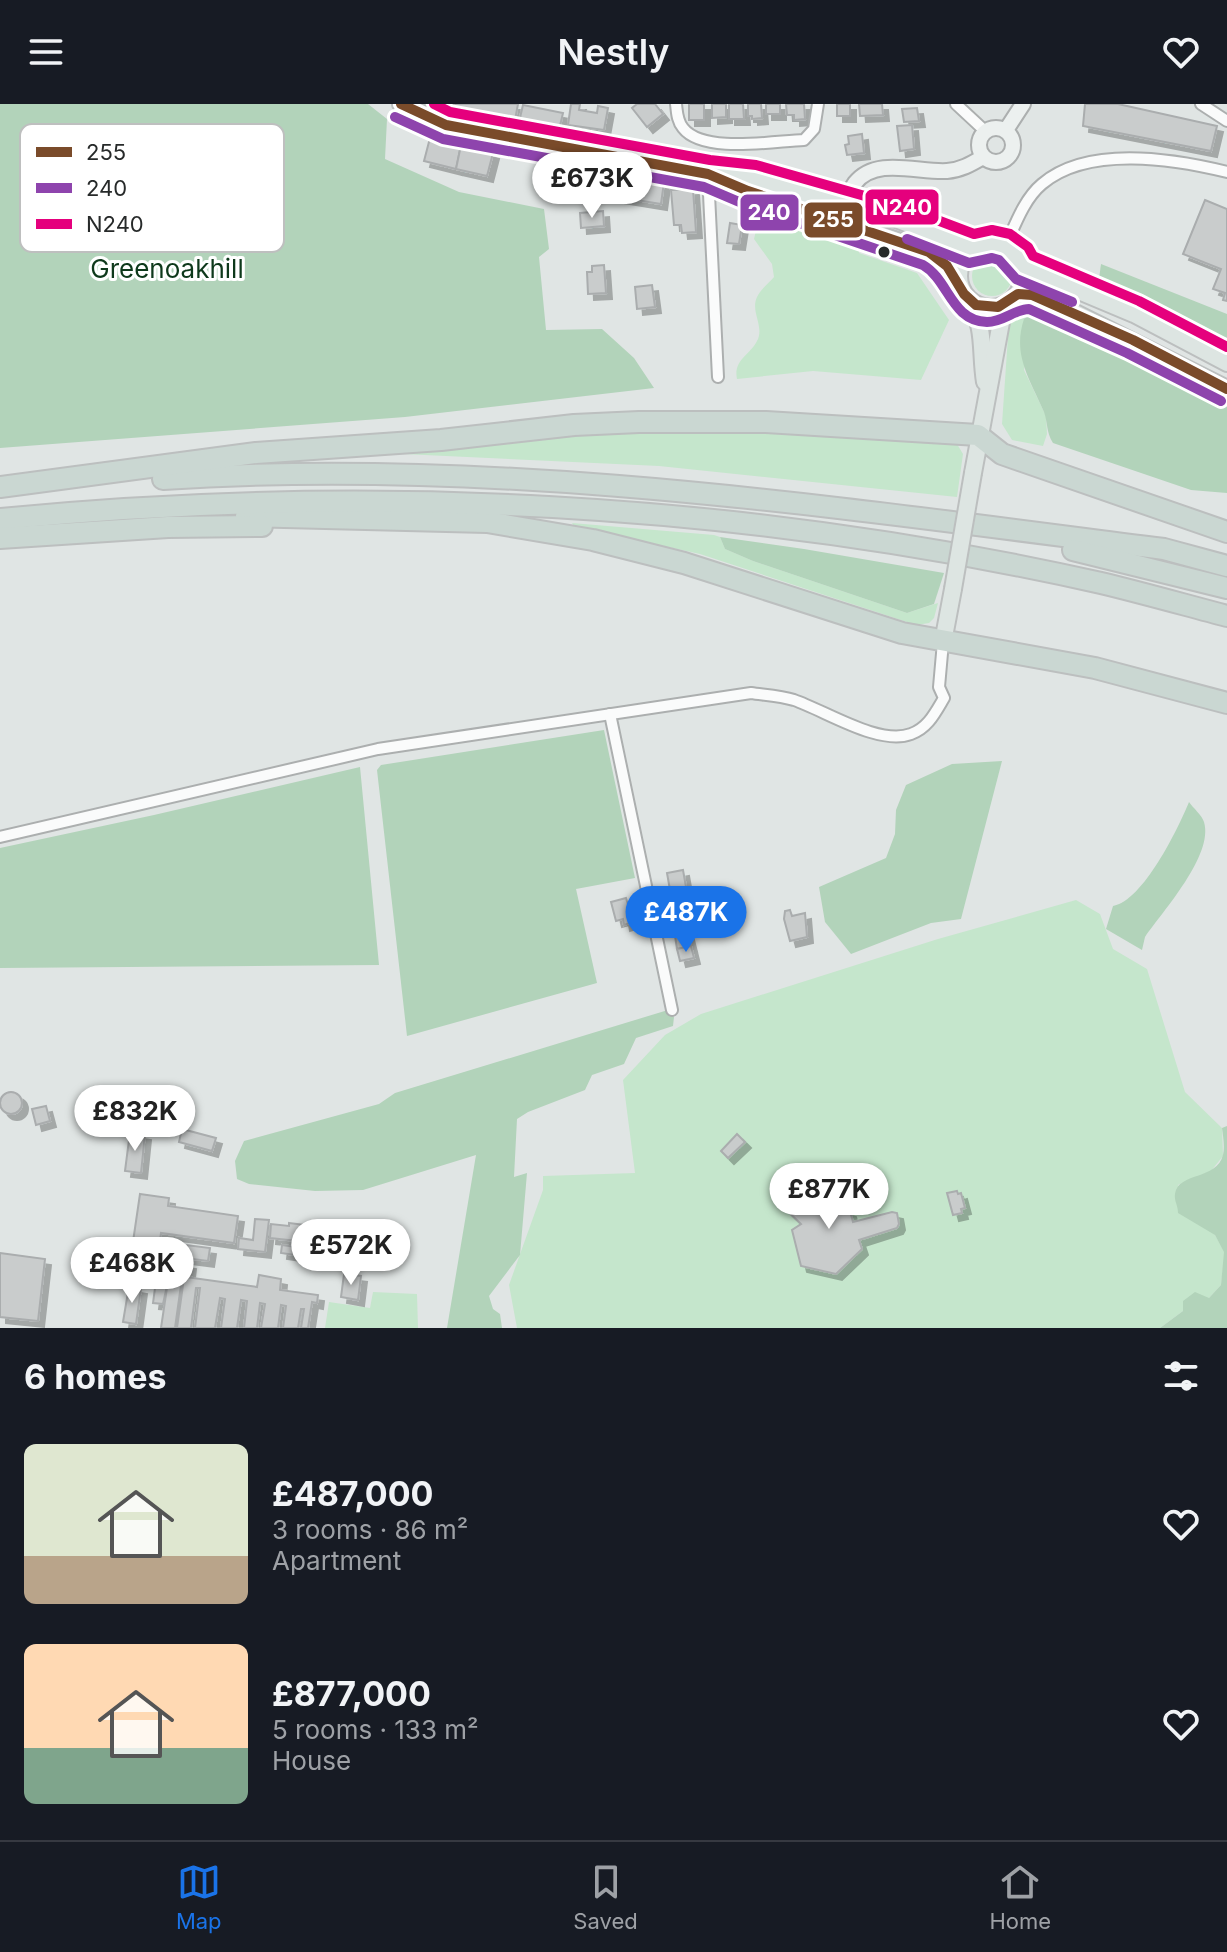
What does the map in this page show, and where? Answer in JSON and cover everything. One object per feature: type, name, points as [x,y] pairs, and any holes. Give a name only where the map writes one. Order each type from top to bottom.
[{"type":"highway","points":[[0,489],[256,453],[441,440],[574,425],[766,422],[978,435],[1002,454],[1227,532]]},
{"type":"highway","points":[[0,489],[185,477],[407,475],[547,480],[805,504],[1164,549],[1227,566]]},
{"type":"highway","points":[[0,519],[270,502],[553,507],[678,517],[928,550],[1102,584],[1227,616]]},
{"type":"highway","points":[[805,504],[1034,542],[1227,588]]},
{"type":"highway","points":[[40,515],[388,518],[487,522],[647,552],[902,633],[1095,668],[1227,703]]},
{"type":"highway","points":[[0,538],[168,527],[387,526],[554,533]]},
{"type":"main road","points":[[401,104],[446,125],[708,174],[752,179],[896,219],[973,249]]},
{"type":"main road","points":[[708,174],[748,191],[929,252],[945,263],[978,314],[982,329],[981,359],[986,391]]},
{"type":"main road","points":[[959,281],[962,262],[973,249],[992,244],[1005,247],[1018,257],[1024,277],[1018,294],[1004,306],[987,308],[969,300]]},
{"type":"main road","points":[[1022,267],[1134,314],[1227,363]]},
{"type":"main road","points":[[1018,294],[1032,295],[1065,308],[1227,389]]},
{"type":"main road","points":[[943,642],[978,435],[1004,306]]},
{"type":"street","points":[[676,104],[681,126],[691,136],[705,142],[727,144],[804,140],[814,129],[818,104]]},
{"type":"street","points":[[956,104],[985,131]]},
{"type":"street","points":[[1006,130],[1023,104]]},
{"type":"street","points":[[1201,104],[1227,121]]},
{"type":"street","points":[[995,127],[1006,130],[1012,139],[1011,154],[999,162],[983,157],[978,148],[979,139],[985,131],[995,127]]},
{"type":"street","points":[[840,221],[853,185],[875,171],[898,167],[948,171],[983,157]]},
{"type":"street","points":[[1005,247],[1022,209],[1042,183],[1062,172],[1088,163],[1124,157],[1227,169]]},
{"type":"street","points":[[708,174],[718,377]]},
{"type":"street","points":[[0,837],[378,749],[751,693],[791,699],[873,733],[902,737],[928,724],[944,698],[939,687],[943,642]]},
{"type":"street","points":[[610,714],[672,1010]]},
{"type":"green space","name":"Greenoakhill","points":[[0,104],[368,104],[387,119],[385,159],[459,192],[544,209],[549,249],[539,257],[546,330],[602,329],[634,358],[654,388],[405,417],[0,448]]},
{"type":"green space","points":[[761,210],[861,244],[859,253],[917,273],[949,320],[921,380],[813,371],[737,379],[737,367],[759,335],[755,308],[757,297],[774,277],[772,264],[754,239]]},
{"type":"green space","points":[[992,256],[1006,262],[1012,276],[1006,290],[992,296],[978,290],[972,276],[978,262]]},
{"type":"green space","points":[[1101,264],[1227,314],[1227,338],[1098,286]]},
{"type":"green space","points":[[1043,306],[1055,309],[1227,395],[1227,493],[1191,490],[1053,443],[1044,412],[1024,367],[1020,344],[1024,319]]},
{"type":"green space","points":[[1034,314],[1024,370],[1046,416],[1047,434],[1043,446],[1012,440],[1002,424],[1009,322],[1012,316]]},
{"type":"green space","points":[[721,427],[957,444],[963,454],[957,497],[659,466],[403,454],[574,432]]},
{"type":"green space","points":[[572,523],[714,535],[720,537],[725,549],[753,561],[907,613],[938,603],[934,618],[929,623],[916,625],[700,554],[574,526]]},
{"type":"green space","points":[[720,537],[944,573],[934,604],[907,613],[753,561],[725,549]]},
{"type":"green space","points":[[604,730],[635,878],[576,889],[597,983],[407,1036],[377,770],[381,765]]},
{"type":"green space","points":[[1002,761],[961,919],[931,923],[851,954],[825,922],[819,887],[886,858],[895,834],[896,810],[906,785],[952,764]]},
{"type":"green space","points":[[360,767],[379,965],[0,968],[0,848]]},
{"type":"green space","points":[[1189,802],[1204,822],[1202,850],[1185,882],[1145,937],[1142,950],[1106,929],[1113,906],[1124,901],[1147,878],[1177,829]]},
{"type":"green space","points":[[1076,900],[1100,914],[1113,949],[1147,969],[1185,1092],[1222,1128],[1223,1156],[1211,1171],[1178,1185],[1225,1252],[1221,1285],[1209,1298],[1183,1311],[1160,1328],[517,1328],[509,1285],[543,1190],[543,1176],[635,1173],[623,1080],[665,1035],[701,1014],[938,939]]},
{"type":"green space","points":[[668,1010],[674,1017],[673,1026],[636,1038],[624,1064],[592,1075],[585,1090],[517,1119],[514,1177],[527,1173],[520,1255],[489,1296],[493,1309],[500,1314],[502,1328],[447,1328],[476,1155],[363,1190],[315,1191],[249,1184],[237,1179],[235,1161],[244,1141],[379,1104],[395,1093]]},
{"type":"green space","points":[[1227,1126],[1227,1328],[1160,1328],[1183,1311],[1183,1301],[1195,1292],[1209,1298],[1221,1285],[1224,1252],[1215,1235],[1178,1213],[1175,1196],[1183,1182],[1206,1173],[1219,1163],[1224,1149],[1222,1128]]},
{"type":"green space","points":[[373,1292],[417,1294],[418,1328],[325,1328],[329,1302],[370,1308]]},
{"type":"building","points":[[446,104],[518,104],[515,120]]},
{"type":"building","points":[[571,104],[580,104],[579,110],[597,113],[598,106],[608,108],[604,130],[568,125]]},
{"type":"building","points":[[637,104],[655,104],[663,114],[647,127],[632,108]]},
{"type":"building","points":[[689,104],[704,104],[704,120],[689,120]]},
{"type":"building","points":[[712,104],[726,104],[726,117],[712,118]]},
{"type":"building","points":[[729,104],[743,104],[744,119],[729,119]]},
{"type":"building","points":[[748,104],[761,104],[762,118],[752,119],[748,116]]},
{"type":"building","points":[[766,104],[780,104],[780,114],[766,114]]},
{"type":"building","points":[[786,104],[804,104],[805,119],[794,120],[794,115],[787,115]]},
{"type":"building","points":[[837,104],[850,104],[850,116],[837,116]]},
{"type":"building","points":[[859,104],[882,104],[883,115],[860,116]]},
{"type":"building","points":[[1085,104],[1118,104],[1217,126],[1211,151],[1083,126]]},
{"type":"building","points":[[523,105],[563,113],[559,130],[519,122]]},
{"type":"building","points":[[917,108],[919,121],[904,122],[902,109]]},
{"type":"building","points":[[912,125],[914,149],[900,151],[897,126]]},
{"type":"building","points":[[862,134],[864,153],[847,155],[845,145],[849,144],[848,136]]},
{"type":"building","points":[[430,138],[461,145],[456,169],[424,161]]},
{"type":"building","points":[[461,145],[493,153],[487,176],[456,169]]},
{"type":"building","points":[[614,175],[664,182],[661,204],[611,196]]},
{"type":"building","points":[[693,189],[696,232],[682,233],[681,225],[674,225],[671,190]]},
{"type":"building","points":[[1205,200],[1227,209],[1227,301],[1223,300],[1225,293],[1213,289],[1221,269],[1183,254]]},
{"type":"building","points":[[603,211],[604,226],[581,228],[580,213]]},
{"type":"building","points":[[730,223],[742,225],[739,244],[727,243]]},
{"type":"building","points":[[604,265],[606,293],[588,294],[587,272],[592,272],[592,266]]},
{"type":"building","points":[[652,285],[655,307],[637,309],[635,287]]},
{"type":"building","points":[[683,870],[686,887],[670,890],[667,873]]},
{"type":"building","points":[[686,887],[690,904],[674,907],[670,890]]},
{"type":"building","points":[[626,898],[633,922],[624,925],[623,919],[616,921],[611,902]]},
{"type":"building","points":[[690,904],[693,920],[677,924],[674,907]]},
{"type":"building","points":[[790,910],[792,916],[805,913],[807,937],[790,941],[784,919],[785,911]]},
{"type":"building","points":[[688,934],[691,946],[677,949],[675,936]]},
{"type":"building","points":[[691,946],[694,958],[680,961],[677,949]]},
{"type":"building","points":[[11,1092],[19,1095],[22,1103],[19,1111],[11,1114],[3,1111],[0,1103],[3,1095]]},
{"type":"building","points":[[46,1106],[50,1121],[36,1125],[32,1109]]},
{"type":"building","points":[[182,1129],[216,1138],[212,1151],[179,1142]]},
{"type":"building","points":[[130,1132],[145,1134],[141,1173],[125,1171]]},
{"type":"building","points":[[737,1134],[745,1142],[728,1158],[721,1151]]},
{"type":"building","points":[[785,1183],[813,1211],[820,1203],[850,1211],[853,1222],[892,1212],[897,1213],[899,1224],[897,1228],[859,1240],[862,1249],[836,1274],[801,1266],[792,1230],[801,1224],[772,1196],[771,1189]]},
{"type":"building","points":[[947,1193],[961,1193],[965,1208],[961,1209],[962,1213],[953,1215]]},
{"type":"building","points":[[140,1194],[169,1198],[168,1206],[238,1216],[234,1243],[161,1233],[156,1273],[129,1269]]},
{"type":"building","points":[[255,1219],[269,1220],[265,1252],[238,1249],[239,1238],[253,1240]]},
{"type":"building","points":[[289,1223],[322,1227],[318,1261],[304,1259],[306,1242],[270,1238],[271,1224],[289,1226]]},
{"type":"building","points":[[170,1243],[210,1248],[208,1261],[169,1256]]},
{"type":"building","points":[[282,1245],[303,1248],[302,1256],[281,1253]]},
{"type":"building","points":[[0,1253],[45,1259],[38,1321],[0,1317]]},
{"type":"building","points":[[168,1260],[190,1263],[189,1272],[166,1269]]},
{"type":"building","points":[[157,1273],[257,1287],[259,1275],[281,1279],[280,1290],[318,1295],[317,1303],[312,1302],[308,1328],[301,1328],[304,1309],[301,1309],[298,1328],[283,1328],[286,1306],[281,1305],[278,1328],[261,1328],[265,1304],[260,1303],[257,1328],[244,1328],[247,1301],[241,1300],[237,1328],[221,1328],[225,1299],[220,1298],[215,1328],[195,1328],[200,1288],[196,1288],[191,1328],[177,1328],[181,1285],[175,1328],[161,1328],[168,1281],[163,1304],[153,1303]]},
{"type":"building","points":[[344,1274],[361,1276],[358,1300],[341,1297]]},
{"type":"building","points":[[129,1286],[141,1288],[136,1324],[123,1322]]},
{"type":"transit line","name":"255","points":[[401,104],[446,125],[708,174],[748,191],[929,252],[947,266],[964,294],[976,305],[998,307],[1018,294],[1032,295],[1133,340],[1227,389]]},
{"type":"transit line","name":"N240","points":[[434,104],[450,112],[710,160],[756,165],[900,206],[974,234],[992,230],[1010,234],[1028,247],[1033,256],[1139,301],[1227,347]]},
{"type":"transit line","name":"240","points":[[395,117],[443,139],[704,187],[744,204],[923,265],[939,280],[965,315],[975,320],[993,321],[1029,309],[1127,353],[1221,401]]},
{"type":"transit line","name":"240","points":[[907,239],[969,263],[992,258],[999,260],[1016,279],[1072,302]]}]
